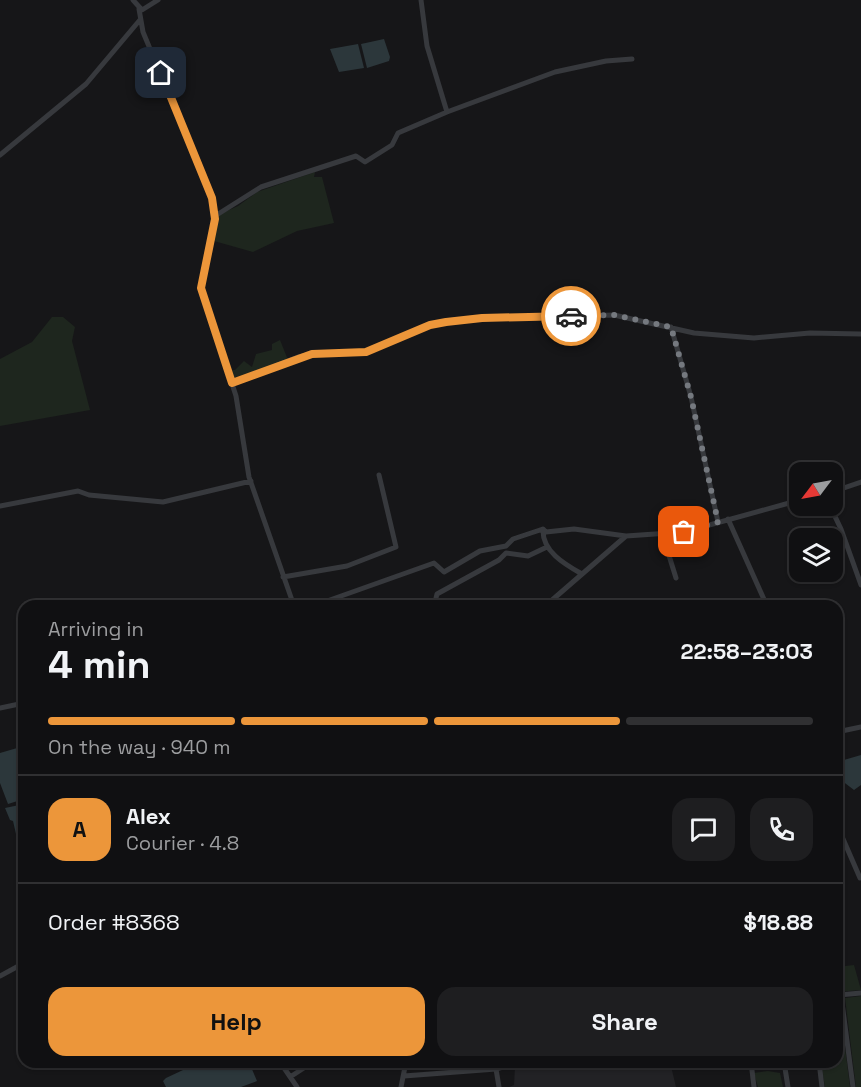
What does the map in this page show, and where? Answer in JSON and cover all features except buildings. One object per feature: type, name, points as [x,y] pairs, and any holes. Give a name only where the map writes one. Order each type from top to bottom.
[{"type":"street","points":[[133,0],[139,9],[139,21],[204,179],[215,216],[201,288],[232,383],[251,481],[292,600]]},
{"type":"street","points":[[139,9],[146,8],[158,0]]},
{"type":"street","points":[[421,0],[428,46],[447,112]]},
{"type":"street","points":[[0,155],[86,84],[139,21]]},
{"type":"street","points":[[215,216],[261,187],[356,156],[365,162],[392,145],[398,133],[447,112],[555,72],[606,61],[632,59]]},
{"type":"street","points":[[232,383],[298,357],[312,354],[366,352],[430,325],[464,319],[614,315],[694,333],[754,338],[810,333],[861,334]]},
{"type":"street","points":[[671,327],[691,397],[718,522]]},
{"type":"street","points":[[283,577],[347,566],[396,547],[379,475]]},
{"type":"street","points":[[0,506],[78,491],[88,495],[163,502],[251,481]]},
{"type":"street","points":[[843,488],[861,482]]},
{"type":"street","points":[[330,600],[434,563],[444,572],[480,551],[506,546],[513,539],[543,529],[546,531],[574,529],[626,536],[684,532],[789,503]]},
{"type":"street","points":[[834,516],[861,585]]},
{"type":"street","points":[[728,519],[764,600]]},
{"type":"street","points":[[543,529],[543,541],[547,547],[582,574]]},
{"type":"street","points":[[662,534],[676,578]]},
{"type":"street","points":[[550,600],[626,536]]},
{"type":"street","points":[[436,600],[437,594],[499,560],[506,553],[528,556],[547,547]]},
{"type":"street","points":[[0,708],[18,704]]},
{"type":"street","points":[[843,731],[861,727]]},
{"type":"street","points":[[843,839],[860,878]]},
{"type":"street","points":[[0,976],[18,966]]},
{"type":"street","points":[[843,995],[861,993]]},
{"type":"street","points":[[843,1021],[853,1087]]},
{"type":"street","points":[[284,1068],[297,1087]]},
{"type":"street","points":[[290,1077],[304,1068]]},
{"type":"street","points":[[402,1087],[405,1068]]},
{"type":"street","points":[[404,1076],[500,1068]]},
{"type":"street","points":[[752,1068],[754,1087]]},
{"type":"street","points":[[785,1068],[788,1087]]},
{"type":"street","points":[[820,1068],[822,1087]]},
{"type":"street","points":[[496,1069],[499,1087]]},
{"type":"shaded area","points":[[384,39],[390,57],[389,61],[367,68],[361,44]]},
{"type":"shaded area","points":[[358,44],[364,68],[339,72],[330,49]]},
{"type":"shaded area","points":[[315,172],[314,177],[322,177],[334,223],[297,231],[253,252],[214,241],[218,215],[238,206],[257,192]]},
{"type":"shaded area","points":[[52,317],[63,317],[75,327],[72,341],[90,410],[0,426],[0,359],[32,342]]},
{"type":"shaded area","points":[[280,340],[288,360],[233,378],[232,370],[244,361],[252,367],[256,354],[272,350],[272,344]]},
{"type":"shaded area","points":[[18,748],[18,801],[8,804],[0,783],[0,753]]},
{"type":"shaded area","points":[[861,755],[861,785],[854,790],[843,782],[843,760]]},
{"type":"shaded area","points":[[18,805],[18,833],[16,834],[13,821],[10,820],[5,808]]},
{"type":"shaded area","points":[[854,965],[861,990],[843,992],[843,966]]},
{"type":"shaded area","points":[[861,996],[861,1087],[856,1087],[845,998]]},
{"type":"shaded area","points":[[843,1032],[850,1087],[825,1087],[822,1068],[843,1068]]},
{"type":"shaded area","points":[[187,1068],[252,1068],[257,1081],[241,1087],[166,1087],[163,1081]]},
{"type":"shaded area","points":[[515,1068],[671,1068],[676,1087],[509,1087],[514,1085]]},
{"type":"shaded area","points":[[768,1071],[780,1073],[783,1087],[758,1087],[754,1073]]},
{"type":"way so far","points":[[571,316],[614,315],[671,327],[691,397],[718,522],[684,532]]},
{"type":"route","points":[[161,73],[212,198],[215,219],[207,249],[201,288],[232,383],[298,357],[312,354],[366,352],[381,348],[430,325],[464,319],[571,316]]}]
